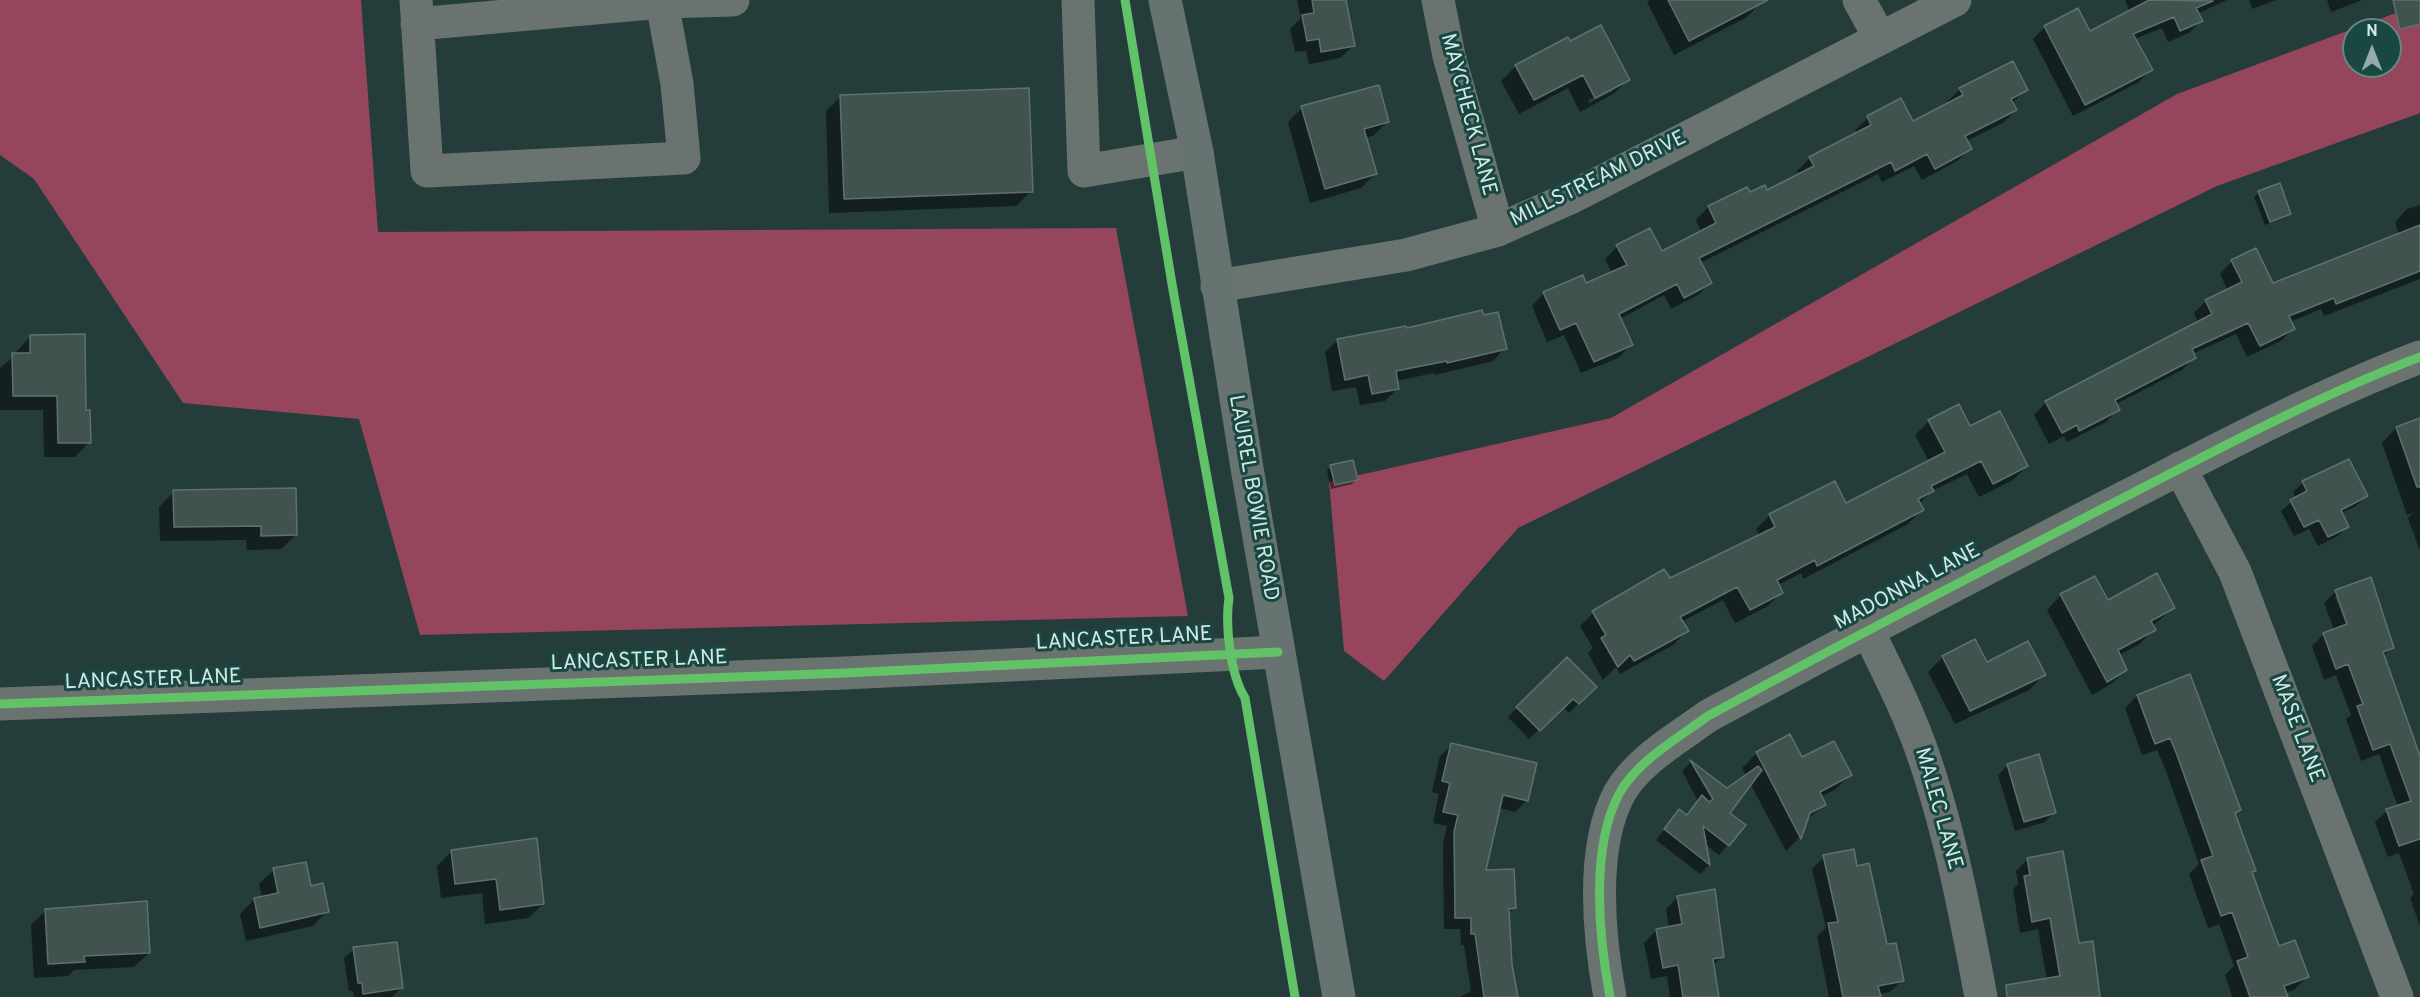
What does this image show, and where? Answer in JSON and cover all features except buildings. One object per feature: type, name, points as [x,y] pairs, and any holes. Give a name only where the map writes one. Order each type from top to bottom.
[{"type":"main road","name":"LAUREL BOWIE ROAD","points":[[1165,0],[1197,152],[1278,651],[1339,997]]},
{"type":"street","points":[[662,2],[677,84],[684,158],[427,171],[417,12],[662,2],[733,0]]},
{"type":"street","points":[[1078,0],[1084,171],[1197,152]]},
{"type":"street","name":"MAYCHECK LANE","points":[[1438,0],[1449,56],[1498,230]]},
{"type":"street","points":[[1859,0],[1880,38]]},
{"type":"street","name":"MILLSTREAM DRIVE","points":[[1217,286],[1406,255],[1498,230],[1570,198],[1955,0]]},
{"type":"street","name":"MADONNA LANE","points":[[1610,997],[1600,896],[1608,821],[1620,793],[1639,769],[1707,716],[1867,629],[2180,468],[2342,389],[2420,357]]},
{"type":"street","name":"MASE LANE","points":[[2180,468],[2235,572],[2397,997]]},
{"type":"street","name":"MALEC LANE","points":[[1867,629],[1906,711],[1925,760],[1945,828],[1981,997]]},
{"type":"street","name":"LANCASTER LANE","points":[[0,704],[821,674],[1278,651]]},
{"type":"shaded area","points":[[0,0],[361,0],[378,232],[1116,228],[1188,616],[420,635],[359,419],[183,403],[34,179],[0,155]]},
{"type":"shaded area","points":[[2420,4],[2420,113],[2217,186],[1518,528],[1384,681],[1344,651],[1329,482],[1611,418],[2177,94],[2342,33],[2342,78],[2402,78],[2402,18],[2382,18]]},
{"type":"cycle path","points":[[1125,0],[1173,290],[1229,598],[1228,622],[1232,663],[1245,698],[1295,997]]},
{"type":"cycle path","points":[[1610,997],[1600,921],[1604,841],[1610,816],[1619,794],[1636,771],[1659,751],[1708,716],[2020,551],[2271,423],[2345,388],[2420,357]]},
{"type":"cycle path","points":[[0,704],[845,673],[1278,652]]}]
